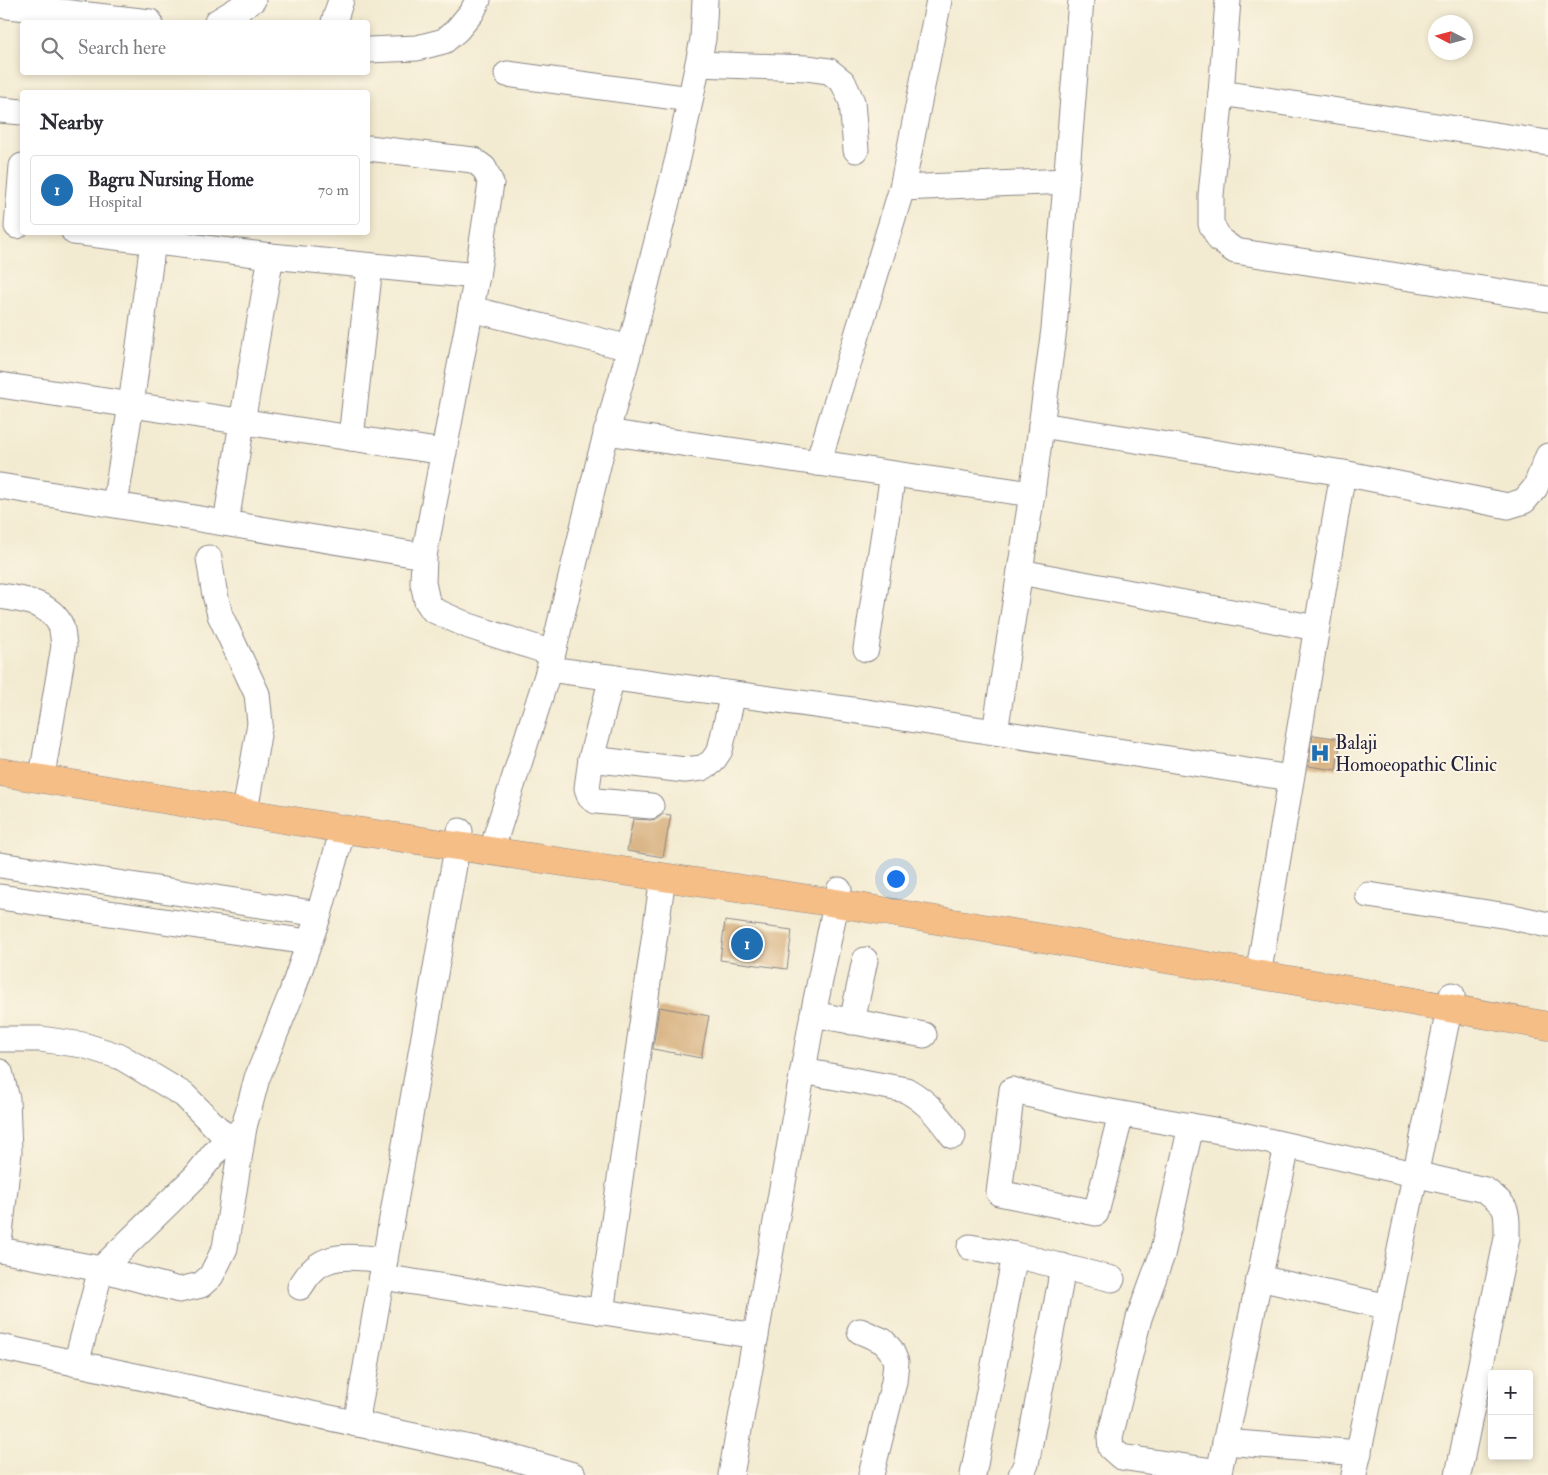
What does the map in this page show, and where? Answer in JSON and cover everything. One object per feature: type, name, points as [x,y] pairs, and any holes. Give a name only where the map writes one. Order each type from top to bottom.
[{"type":"main road","points":[[0,758],[346,816],[663,878],[838,897],[1260,964],[1451,1001],[1548,1026]]},
{"type":"main road","points":[[0,772],[343,829],[459,838],[496,836],[838,897],[1451,1001],[1548,1010]]},
{"type":"street","points":[[221,20],[253,0]]},
{"type":"street","points":[[335,20],[340,0]]},
{"type":"street","points":[[370,50],[417,48],[444,41],[457,30],[472,12],[478,0]]},
{"type":"street","points":[[496,836],[550,661],[606,432],[630,348],[679,154],[703,39],[705,0]]},
{"type":"street","points":[[818,463],[902,188],[939,0]]},
{"type":"street","points":[[995,732],[1032,494],[1054,329],[1081,0]]},
{"type":"street","points":[[1228,0],[1211,195],[1211,224],[1220,240],[1235,251],[1548,299]]},
{"type":"street","points":[[0,5],[132,20]]},
{"type":"street","points":[[698,64],[806,68],[829,71],[843,82],[852,102],[856,150]]},
{"type":"street","points":[[507,74],[690,99]]},
{"type":"street","points":[[1221,93],[1548,143]]},
{"type":"street","points":[[0,110],[20,112]]},
{"type":"street","points":[[370,148],[473,160],[484,168],[491,183],[477,276],[424,556],[424,583],[427,601],[434,610],[550,661],[612,678],[861,711],[1291,778]]},
{"type":"street","points":[[13,225],[20,179]]},
{"type":"street","points":[[902,188],[1066,181]]},
{"type":"street","points":[[98,235],[153,242],[232,242],[271,256],[477,276]]},
{"type":"street","points":[[115,504],[131,405],[153,242]]},
{"type":"street","points":[[226,523],[271,256]]},
{"type":"street","points":[[351,438],[370,266]]},
{"type":"street","points":[[471,309],[630,348]]},
{"type":"street","points":[[0,385],[444,452]]},
{"type":"street","points":[[1041,425],[1343,473],[1508,506],[1524,501],[1535,488],[1548,456]]},
{"type":"street","points":[[606,432],[1032,494]]},
{"type":"street","points":[[1260,964],[1343,473]]},
{"type":"street","points":[[866,648],[892,474]]},
{"type":"street","points":[[0,486],[424,556]]},
{"type":"street","points":[[209,558],[220,615],[257,694],[260,723],[247,800]]},
{"type":"street","points":[[1020,572],[1316,628]]},
{"type":"street","points":[[0,596],[36,603],[54,615],[62,627],[64,646],[44,764]]},
{"type":"street","points":[[612,678],[591,759],[587,788],[590,797],[596,801],[651,806]]},
{"type":"street","points":[[591,759],[685,770],[702,768],[712,762],[720,750],[733,694]]},
{"type":"street","points":[[0,1250],[101,1269],[179,1290],[201,1285],[211,1276],[225,1248],[237,1133],[291,995],[319,914],[343,829]]},
{"type":"street","points":[[356,1424],[459,838]]},
{"type":"street","points":[[0,865],[319,914]]},
{"type":"street","points":[[58,905],[61,874]]},
{"type":"street","points":[[601,1312],[663,878]]},
{"type":"street","points":[[140,917],[145,887]]},
{"type":"street","points":[[1368,895],[1508,916],[1548,925]]},
{"type":"street","points":[[0,897],[308,942]]},
{"type":"street","points":[[730,1475],[813,1014],[838,897]]},
{"type":"street","points":[[235,931],[239,902]]},
{"type":"street","points":[[852,1022],[865,960]]},
{"type":"street","points":[[1225,1442],[1357,1464],[1451,1001]]},
{"type":"street","points":[[813,1014],[924,1035]]},
{"type":"street","points":[[0,1039],[40,1039],[83,1045],[121,1057],[184,1094],[237,1133]]},
{"type":"street","points":[[803,1071],[906,1090],[932,1108],[952,1136]]},
{"type":"street","points":[[0,1072],[7,1099],[9,1152],[0,1234]]},
{"type":"street","points":[[1121,1114],[1096,1213],[999,1193],[1012,1090],[1071,1105],[1191,1126],[1485,1190],[1499,1200],[1507,1213],[1507,1238],[1458,1475]]},
{"type":"street","points":[[1191,1126],[1162,1255],[1139,1318],[1110,1437],[1111,1448],[1121,1457],[1219,1473],[1287,1146]]},
{"type":"street","points":[[76,1364],[101,1269],[195,1177],[216,1151],[237,1133]]},
{"type":"street","points":[[970,1246],[1015,1254],[1112,1279]]},
{"type":"street","points":[[972,1475],[1015,1254]]},
{"type":"street","points":[[300,1287],[311,1271],[322,1262],[339,1257],[383,1269],[601,1312],[756,1336]]},
{"type":"street","points":[[1021,1475],[1026,1464],[1062,1266]]},
{"type":"street","points":[[1260,1278],[1389,1307]]},
{"type":"street","points":[[860,1331],[883,1342],[891,1350],[896,1362],[894,1382],[871,1475]]},
{"type":"street","points":[[0,1347],[507,1456],[573,1475]]},
{"type":"building","points":[[1313,735],[1341,739],[1336,770],[1308,766]]},
{"type":"building","points":[[663,814],[671,815],[663,857],[627,851],[633,819],[657,819]]},
{"type":"building","points":[[725,921],[792,930],[787,969],[720,960]]},
{"type":"building","points":[[659,1007],[709,1016],[701,1058],[653,1049]]},
{"type":"place","name":"Balaji Homoeopathic Clinic","points":[[1320,753]]},
{"type":"place","name":"Bagru Nursing Home","points":[[747,944]]}]
